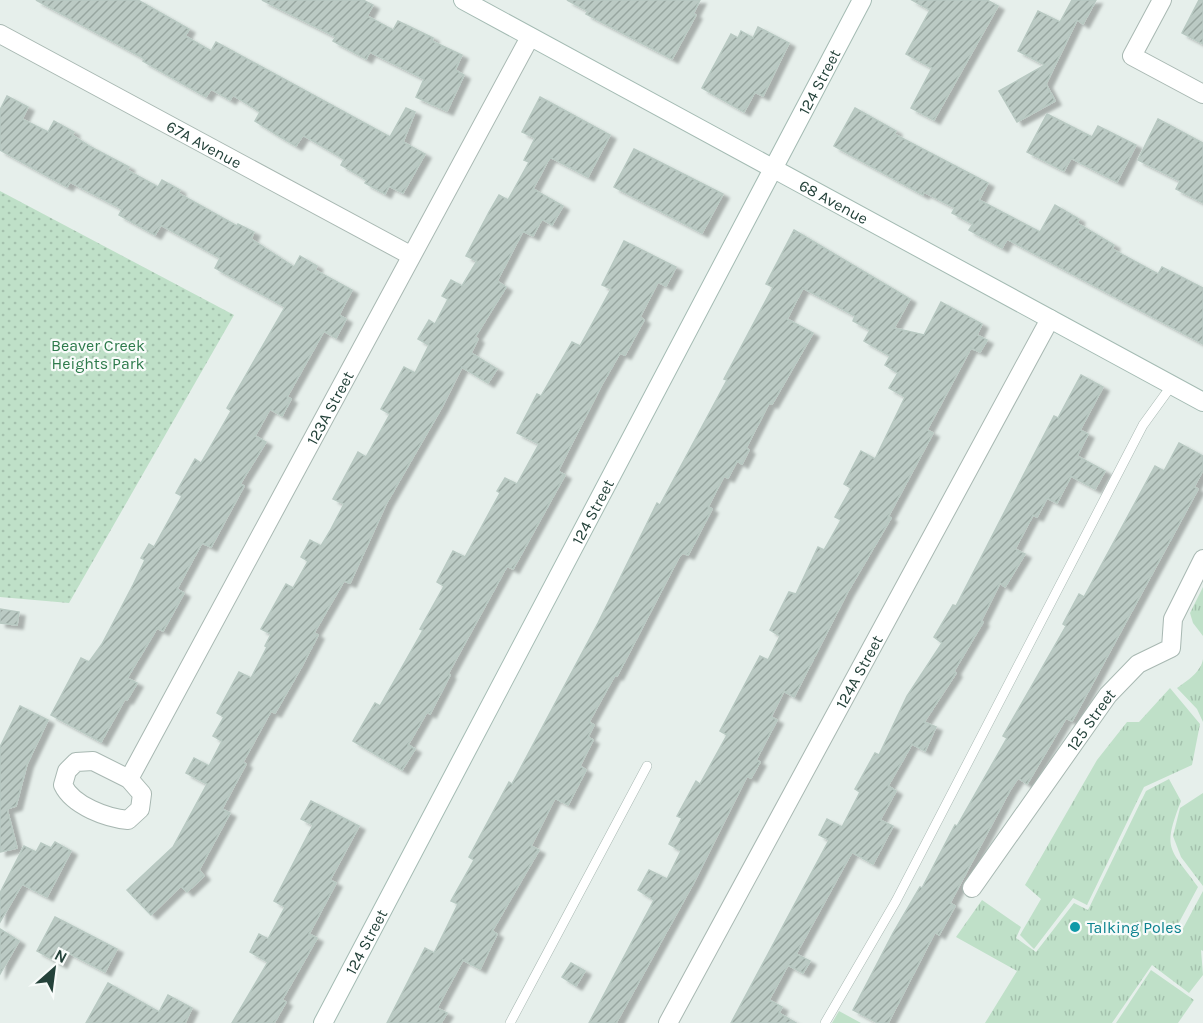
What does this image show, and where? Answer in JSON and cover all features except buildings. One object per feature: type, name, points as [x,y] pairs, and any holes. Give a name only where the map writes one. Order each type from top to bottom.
[{"type":"street","name":"68 Avenue","points":[[463,0],[1203,402]]},
{"type":"street","name":"124 Street","points":[[323,1023],[862,0]]},
{"type":"street","points":[[1162,0],[1132,56],[1203,94]]},
{"type":"street","name":"67A Avenue","points":[[0,34],[410,255]]},
{"type":"street","name":"123A Street","points":[[129,779],[410,255],[530,37]]},
{"type":"street","name":"124A Street","points":[[668,1023],[1050,319]]},
{"type":"street","name":"125 Street","points":[[972,888],[1108,695],[1138,664],[1171,648],[1173,619],[1203,559]]},
{"type":"lane","points":[[825,1023],[896,901],[1143,424],[1172,385]]},
{"type":"lane","points":[[510,1023],[647,766]]},
{"type":"green space","name":"Beaver Creek Heights Park","points":[[0,191],[234,315],[69,603],[0,597]]},
{"type":"green space","points":[[1203,587],[1203,636],[1193,623],[1190,613]]},
{"type":"green space","points":[[1203,659],[1203,722],[1197,709],[1177,688],[1197,672]]},
{"type":"green space","points":[[1170,688],[1200,724],[1192,765],[1144,787],[1087,905],[1073,898],[1034,949],[1020,935],[1041,899],[1025,885],[1097,760],[1127,722],[1139,722]]},
{"type":"green space","points":[[1169,779],[1181,801],[1170,839],[1172,847],[1180,864],[1198,887],[1175,930],[1180,934],[1203,891],[1203,951],[1201,950],[1203,975],[1189,993],[1152,965],[1112,1023],[985,1023],[1017,971],[956,937],[982,900],[1021,927],[1016,938],[1036,952],[1074,903],[1088,910],[1146,791]]},
{"type":"green space","points":[[1203,793],[1203,886],[1181,857],[1173,836],[1180,808]]},
{"type":"green space","points":[[1151,970],[1194,1000],[1178,1023],[1116,1023]]},
{"type":"green space","points":[[839,1011],[861,1023],[832,1023]]},
{"type":"place","name":"Talking Poles","points":[[1075,927]]}]
